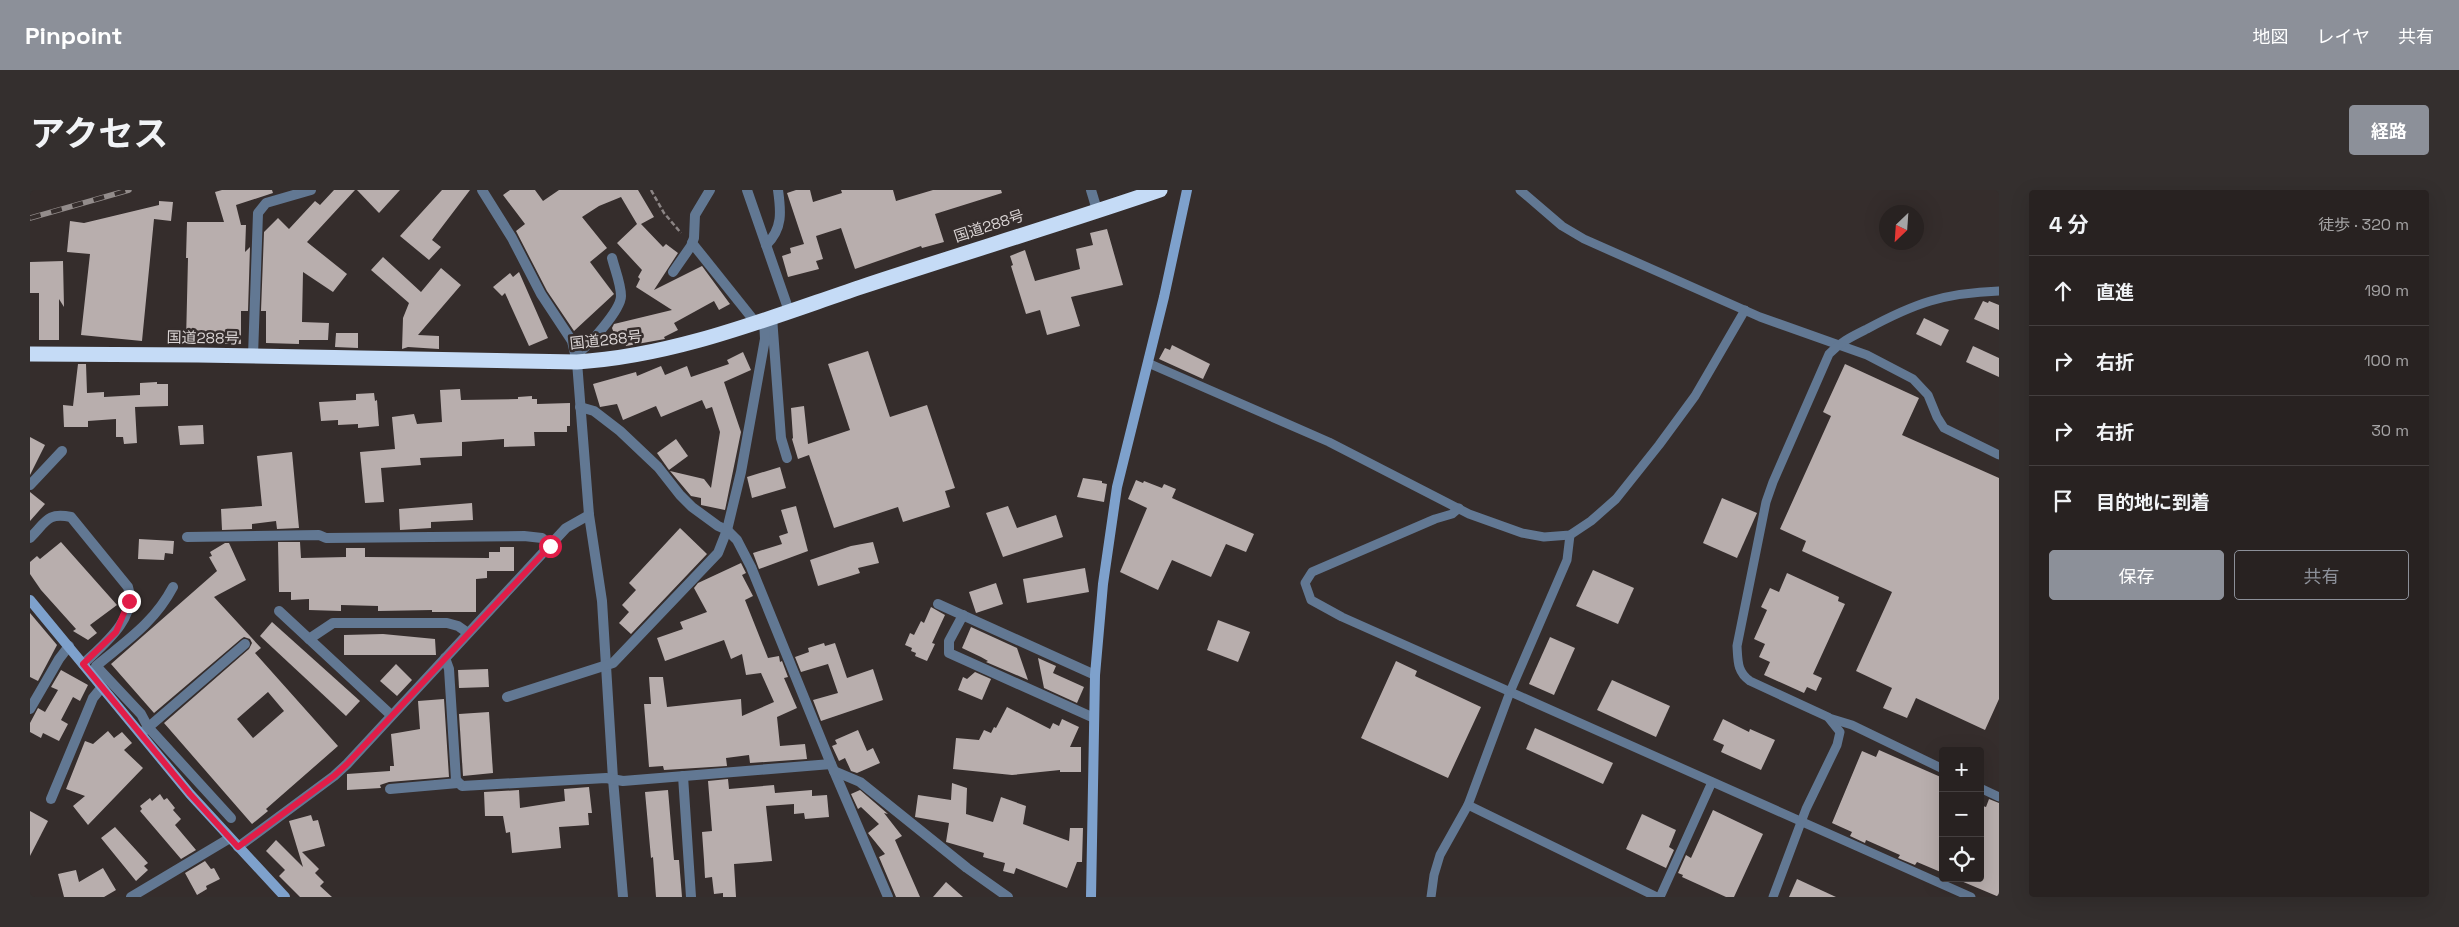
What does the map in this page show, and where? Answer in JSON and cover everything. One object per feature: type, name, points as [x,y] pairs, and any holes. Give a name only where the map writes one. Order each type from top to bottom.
[{"type":"highway","name":"国道288号","points":[[30,354],[576,359],[605,361],[658,351],[764,320],[1160,190]]},
{"type":"street","points":[[253,356],[258,214],[266,203],[311,190]]},
{"type":"street","points":[[482,190],[512,238],[540,294],[569,337],[576,359],[589,515],[602,601],[613,779],[623,897]]},
{"type":"street","points":[[673,272],[692,243],[695,215],[710,190]]},
{"type":"street","points":[[747,190],[789,311]]},
{"type":"street","points":[[766,244],[774,236],[780,224],[782,213],[778,190]]},
{"type":"street","points":[[1091,190],[1097,210]]},
{"type":"street","points":[[1091,897],[1095,675],[1103,584],[1117,487],[1148,363],[1187,190]]},
{"type":"street","points":[[692,243],[764,320],[781,438],[787,458]]},
{"type":"street","points":[[576,359],[619,305],[621,296],[612,258]]},
{"type":"street","points":[[507,697],[614,663],[718,553],[728,530],[741,472],[765,339],[764,320]]},
{"type":"street","points":[[580,407],[594,410],[620,431],[658,467],[692,507],[718,526],[728,530],[737,540],[751,567],[832,768],[888,897]]},
{"type":"street","points":[[30,485],[62,451]]},
{"type":"street","points":[[30,538],[51,517],[57,514],[71,517],[128,586],[129,601],[116,632],[83,664]]},
{"type":"street","points":[[238,847],[334,776],[566,528],[589,515]]},
{"type":"street","points":[[187,536],[319,534],[326,538],[535,536],[542,538],[550,546]]},
{"type":"street","points":[[173,587],[159,611],[148,624],[96,666],[141,714],[145,730],[230,838],[285,897]]},
{"type":"street","points":[[30,600],[102,687],[231,818]]},
{"type":"street","points":[[938,604],[1095,675]]},
{"type":"street","points":[[279,612],[391,715]]},
{"type":"street","points":[[963,614],[949,641],[949,653],[1094,718]]},
{"type":"street","points":[[309,639],[333,623],[447,624],[458,626],[468,633]]},
{"type":"street","points":[[145,730],[245,644]]},
{"type":"street","points":[[30,710],[58,659],[69,646]]},
{"type":"street","points":[[445,658],[449,669],[458,784]]},
{"type":"street","points":[[51,798],[93,698],[102,687]]},
{"type":"street","points":[[390,790],[458,784],[462,786],[613,779],[624,781],[832,768],[860,782],[960,862],[1008,897]]},
{"type":"street","points":[[683,776],[691,897]]},
{"type":"street","points":[[131,897],[230,838]]},
{"type":"lane","points":[[1520,190],[1562,226],[1584,239],[1745,310],[1866,356],[1913,379],[1928,395],[1944,428],[1999,456]]},
{"type":"lane","points":[[1939,767],[1852,725],[1828,717],[1742,676],[1738,667],[1736,646],[1770,488],[1826,359],[1837,345],[1896,312],[1940,297],[1999,291]]},
{"type":"lane","points":[[1148,363],[1329,442],[1459,508],[1522,533],[1544,537],[1570,535],[1591,521],[1616,499],[1659,445],[1695,396],[1745,310]]},
{"type":"lane","points":[[1459,508],[1452,514],[1435,519],[1312,572],[1305,583],[1311,600],[1318,606],[1971,897]]},
{"type":"lane","points":[[1431,897],[1434,875],[1440,856],[1468,805],[1510,692],[1567,560],[1570,535]]},
{"type":"lane","points":[[1773,897],[1802,822],[1839,737],[1840,732],[1837,726],[1828,717]]},
{"type":"lane","points":[[1468,805],[1659,897],[1712,782]]},
{"type":"lane","points":[[1984,790],[1999,797]]},
{"type":"building","points":[[222,190],[272,190],[273,193],[236,205],[241,225],[246,225],[245,252],[250,247],[248,311],[241,311],[241,344],[219,344],[219,341],[186,341],[187,222],[224,222],[215,192]]},
{"type":"building","points":[[334,190],[355,190],[307,242],[347,274],[333,292],[303,272],[302,322],[329,323],[328,340],[299,340],[299,344],[266,343],[266,311],[261,311],[264,232],[278,218],[289,229],[315,201],[320,205]]},
{"type":"building","points":[[357,190],[400,190],[379,213]]},
{"type":"building","points":[[442,190],[470,190],[432,240],[441,247],[429,260],[400,236]]},
{"type":"building","points":[[510,190],[535,190],[543,201],[559,190],[638,190],[654,217],[641,224],[663,247],[666,244],[678,253],[654,290],[702,266],[730,304],[719,310],[714,301],[674,323],[678,330],[664,337],[665,339],[626,346],[625,343],[618,344],[612,328],[614,324],[672,310],[636,287],[642,270],[617,243],[637,224],[621,197],[599,206],[582,217],[607,248],[590,262],[614,294],[574,331],[547,291],[516,231],[525,224],[503,195]]},
{"type":"building","points":[[796,190],[810,190],[813,202],[842,193],[841,190],[893,190],[896,201],[933,190],[1001,190],[1002,193],[935,214],[944,242],[922,248],[921,246],[855,269],[841,228],[816,236],[823,259],[816,261],[819,269],[788,277],[782,256],[791,253],[790,248],[804,244],[787,193]]},
{"type":"building","points":[[159,201],[173,202],[171,221],[154,219],[142,341],[81,335],[90,254],[67,252],[70,221],[84,223],[159,205]]},
{"type":"building","points":[[1107,229],[1123,285],[1071,297],[1080,326],[1047,335],[1040,310],[1026,314],[1011,266],[1013,265],[1010,256],[1025,250],[1035,281],[1080,269],[1076,249],[1093,245],[1090,233]]},
{"type":"building","points":[[383,257],[421,292],[441,268],[461,285],[418,335],[439,336],[439,349],[408,347],[402,349],[403,318],[409,303],[371,270]]},
{"type":"building","points":[[63,261],[64,307],[59,299],[59,340],[39,340],[39,293],[30,293],[30,262]]},
{"type":"building","points":[[519,272],[548,338],[529,346],[505,293],[502,296],[493,287],[510,273],[513,277]]},
{"type":"building","points":[[1983,301],[1999,305],[1999,330],[1974,319]]},
{"type":"building","points":[[1924,318],[1949,330],[1941,346],[1916,334]]},
{"type":"building","points":[[336,333],[358,333],[358,348],[335,347]]},
{"type":"building","points":[[1172,345],[1210,364],[1203,379],[1159,359],[1165,348],[1170,350]]},
{"type":"building","points":[[1973,346],[1999,358],[1999,377],[1966,362]]},
{"type":"building","points":[[868,351],[890,417],[927,405],[955,488],[945,491],[950,507],[903,522],[898,507],[834,528],[809,455],[798,459],[792,439],[791,408],[804,406],[808,444],[850,430],[828,364]]},
{"type":"building","points":[[743,352],[751,370],[724,382],[741,432],[725,510],[701,505],[701,498],[691,496],[670,471],[704,479],[711,488],[720,432],[712,407],[706,409],[702,400],[661,417],[656,406],[623,420],[617,404],[600,407],[593,384],[636,372],[637,376],[661,366],[665,375],[687,366],[691,377],[729,364],[727,360]]},
{"type":"building","points":[[78,364],[86,364],[87,393],[104,392],[104,397],[140,395],[140,383],[157,382],[157,384],[168,384],[168,406],[135,407],[137,443],[124,444],[123,437],[116,437],[116,419],[88,421],[88,427],[64,427],[63,405],[73,406]]},
{"type":"building","points":[[1845,364],[1919,398],[1902,435],[1999,478],[1999,699],[1985,730],[1916,698],[1907,718],[1883,708],[1892,688],[1856,671],[1892,592],[1802,551],[1806,541],[1780,529],[1831,416],[1823,412]]},
{"type":"building","points":[[460,389],[461,400],[518,399],[518,397],[532,396],[532,399],[537,399],[537,404],[570,403],[570,426],[567,426],[567,432],[534,432],[535,446],[504,447],[504,439],[462,442],[462,456],[420,458],[421,465],[381,468],[384,502],[365,503],[360,452],[395,449],[392,417],[414,414],[417,424],[442,422],[440,390]]},
{"type":"building","points":[[374,393],[375,401],[377,400],[379,426],[358,428],[358,424],[338,425],[338,420],[321,421],[319,402],[356,400],[356,394]]},
{"type":"building","points":[[203,425],[204,444],[180,445],[178,426]]},
{"type":"building","points":[[30,437],[45,445],[30,475]]},
{"type":"building","points":[[676,439],[688,456],[669,470],[657,453]]},
{"type":"building","points":[[292,452],[299,528],[277,529],[276,521],[252,524],[252,529],[222,530],[221,509],[262,506],[257,456]]},
{"type":"building","points":[[780,467],[786,488],[752,498],[747,477]]},
{"type":"building","points":[[1083,478],[1102,481],[1102,483],[1107,484],[1104,502],[1077,497]]},
{"type":"building","points":[[1136,480],[1162,488],[1164,484],[1176,489],[1172,498],[1254,534],[1246,552],[1226,544],[1211,577],[1172,560],[1158,590],[1120,572],[1147,508],[1128,499]]},
{"type":"building","points":[[30,492],[45,504],[30,521]]},
{"type":"building","points":[[1722,498],[1757,513],[1737,558],[1703,543]]},
{"type":"building","points":[[472,503],[473,520],[431,522],[431,528],[400,530],[399,509]]},
{"type":"building","points":[[796,506],[808,551],[759,569],[753,553],[782,544],[779,536],[788,533],[781,510]]},
{"type":"building","points":[[1008,506],[1017,528],[1056,515],[1063,537],[1003,557],[986,513]]},
{"type":"building","points":[[680,528],[707,554],[631,634],[619,623],[629,612],[622,605],[636,590],[629,583]]},
{"type":"building","points":[[139,539],[174,541],[173,554],[165,553],[164,560],[138,559]]},
{"type":"building","points":[[61,542],[117,605],[90,625],[97,633],[88,640],[73,631],[76,629],[41,590],[30,574],[30,562],[37,556],[40,559]]},
{"type":"building","points":[[278,542],[300,542],[301,558],[346,557],[346,548],[365,548],[365,557],[489,558],[489,552],[500,552],[500,547],[514,547],[514,571],[487,571],[487,578],[476,579],[476,612],[432,612],[432,610],[378,611],[378,606],[341,605],[341,611],[309,610],[309,599],[291,600],[291,592],[279,592]]},
{"type":"building","points":[[873,542],[879,563],[858,568],[860,573],[818,586],[810,560],[851,546]]},
{"type":"building","points":[[225,543],[229,543],[246,580],[214,597],[261,648],[255,653],[338,746],[266,809],[268,811],[252,824],[164,723],[249,649],[252,643],[250,639],[244,637],[241,639],[154,713],[111,664],[217,571],[209,557],[212,556],[210,552]],"holes":[[[268,692],[284,711],[253,738],[237,719]]]},
{"type":"building","points":[[741,563],[746,573],[742,575],[753,596],[745,600],[768,658],[779,656],[780,662],[782,661],[788,677],[784,678],[797,708],[777,717],[780,746],[805,744],[807,759],[750,763],[749,755],[726,758],[727,766],[664,770],[663,766],[649,767],[644,704],[651,704],[649,677],[663,677],[667,707],[741,699],[742,716],[774,702],[761,673],[746,675],[742,654],[731,659],[724,640],[665,661],[657,638],[683,629],[680,622],[707,612],[694,588],[698,583]]},
{"type":"building","points":[[1085,568],[1089,592],[1027,603],[1023,579]]},
{"type":"building","points":[[1593,570],[1634,588],[1618,624],[1576,606]]},
{"type":"building","points":[[1787,573],[1839,597],[1838,601],[1845,604],[1813,674],[1822,678],[1816,691],[1807,687],[1804,693],[1764,675],[1770,662],[1759,657],[1765,644],[1754,639],[1767,610],[1761,607],[1770,588],[1779,592]]},
{"type":"building","points":[[996,583],[1003,604],[976,613],[969,592]]},
{"type":"building","points":[[931,607],[945,615],[932,643],[935,644],[927,661],[915,656],[916,653],[911,651],[912,648],[905,645],[910,633],[914,635],[921,621],[924,623]]},
{"type":"building","points":[[30,613],[57,645],[38,681],[30,677]]},
{"type":"building","points":[[1218,620],[1250,632],[1238,662],[1207,650]]},
{"type":"building","points":[[272,622],[360,701],[346,716],[260,636]]},
{"type":"building","points":[[971,627],[1017,648],[1028,680],[986,662],[988,661],[962,648]]},
{"type":"building","points":[[383,634],[435,639],[436,655],[344,655],[344,635]]},
{"type":"building","points":[[1550,637],[1575,648],[1554,695],[1529,684]]},
{"type":"building","points":[[824,643],[825,646],[835,643],[847,678],[873,669],[883,700],[821,721],[813,700],[838,693],[828,664],[801,672],[795,657],[809,652],[808,648]]},
{"type":"building","points":[[1038,658],[1056,666],[1053,673],[1084,687],[1077,703],[1044,688]]},
{"type":"building","points":[[1396,661],[1417,671],[1415,676],[1481,707],[1448,778],[1361,738]]},
{"type":"building","points":[[396,664],[412,680],[397,696],[380,681]]},
{"type":"building","points":[[488,669],[489,687],[459,688],[458,670]]},
{"type":"building","points":[[61,670],[88,685],[80,701],[73,697],[61,720],[68,724],[59,741],[43,733],[41,738],[30,732],[30,723],[38,708],[45,712],[58,690],[51,687]]},
{"type":"building","points":[[975,672],[991,679],[982,700],[958,690],[963,677],[967,679]]},
{"type":"building","points":[[1612,680],[1670,706],[1656,737],[1597,710]]},
{"type":"building","points":[[444,699],[449,777],[389,782],[380,785],[381,788],[347,790],[347,774],[390,771],[390,766],[394,766],[391,734],[420,729],[418,701]]},
{"type":"building","points":[[1007,707],[1050,729],[1053,723],[1059,726],[1062,719],[1079,727],[1070,747],[1081,747],[1081,772],[1060,772],[1060,770],[1012,775],[953,769],[956,738],[979,740],[984,730],[991,733],[994,727],[996,728]]},
{"type":"building","points":[[489,712],[493,773],[463,776],[459,714]]},
{"type":"building","points":[[1723,719],[1749,732],[1750,729],[1775,740],[1761,770],[1721,752],[1724,745],[1713,740]]},
{"type":"building","points":[[1535,728],[1613,763],[1603,784],[1526,749]]},
{"type":"building","points":[[858,730],[867,751],[873,748],[880,763],[857,773],[851,771],[845,758],[839,761],[832,746],[837,744],[835,740]]},
{"type":"building","points":[[108,731],[114,738],[122,732],[132,743],[124,750],[143,768],[88,825],[73,806],[85,796],[66,789],[85,741],[93,744]]},
{"type":"building","points":[[1879,750],[1939,776],[1939,871],[1917,862],[1915,865],[1898,858],[1900,855],[1866,840],[1865,843],[1850,836],[1852,832],[1832,823],[1862,751],[1876,757]]},
{"type":"building","points":[[728,779],[729,789],[774,785],[775,793],[812,790],[812,796],[827,795],[829,817],[805,819],[804,813],[794,814],[794,804],[766,806],[772,861],[734,864],[736,897],[723,897],[723,893],[714,894],[712,877],[705,878],[702,832],[712,831],[708,781]]},
{"type":"building","points":[[952,783],[967,788],[966,814],[993,822],[1001,797],[1026,806],[1023,824],[1069,841],[1070,828],[1083,828],[1082,862],[1077,862],[1067,888],[1016,868],[1014,874],[1003,871],[1005,863],[983,857],[984,853],[946,842],[949,823],[915,817],[918,795],[951,800]]},
{"type":"building","points":[[589,787],[592,813],[588,813],[589,825],[559,827],[561,848],[512,853],[510,832],[506,833],[503,816],[485,816],[484,792],[519,790],[520,808],[565,801],[564,789]]},
{"type":"building","points":[[668,790],[674,860],[679,860],[682,897],[656,897],[645,792]]},
{"type":"building","points":[[860,790],[888,814],[884,813],[902,836],[895,840],[920,897],[896,897],[879,857],[885,854],[868,833],[879,824],[861,807],[858,809],[851,794]]},
{"type":"building","points":[[160,794],[164,800],[167,798],[175,808],[173,810],[181,819],[175,825],[196,850],[181,859],[140,811],[142,809],[140,806],[150,798],[152,801]]},
{"type":"building","points":[[1989,799],[1999,803],[1999,897],[1963,882],[1984,882],[1984,806],[1986,807]]},
{"type":"building","points":[[1713,810],[1763,834],[1734,897],[1726,897],[1682,877],[1683,875],[1678,873],[1686,855],[1691,858]]},
{"type":"building","points":[[30,811],[48,821],[30,856]]},
{"type":"building","points":[[1642,814],[1676,830],[1669,847],[1674,850],[1666,868],[1626,849]]},
{"type":"building","points":[[311,815],[313,821],[318,820],[325,846],[302,852],[319,869],[315,873],[324,882],[320,886],[332,897],[300,897],[279,876],[285,870],[266,851],[276,840],[303,867],[289,821]]},
{"type":"building","points":[[115,827],[148,863],[144,866],[148,870],[136,881],[101,838]]},
{"type":"building","points":[[205,861],[211,869],[214,868],[220,879],[206,886],[207,889],[197,895],[185,873]]},
{"type":"building","points":[[103,868],[116,890],[104,897],[64,897],[58,874],[76,870],[79,882]]},
{"type":"building","points":[[1797,879],[1836,897],[1789,897]]},
{"type":"building","points":[[946,882],[963,897],[933,897]]},
{"type":"railway","points":[[30,218],[129,190]]},
{"type":"route","points":[[129,601],[125,615],[116,632],[83,664],[190,794],[238,847],[334,776],[347,764],[550,546]]}]
